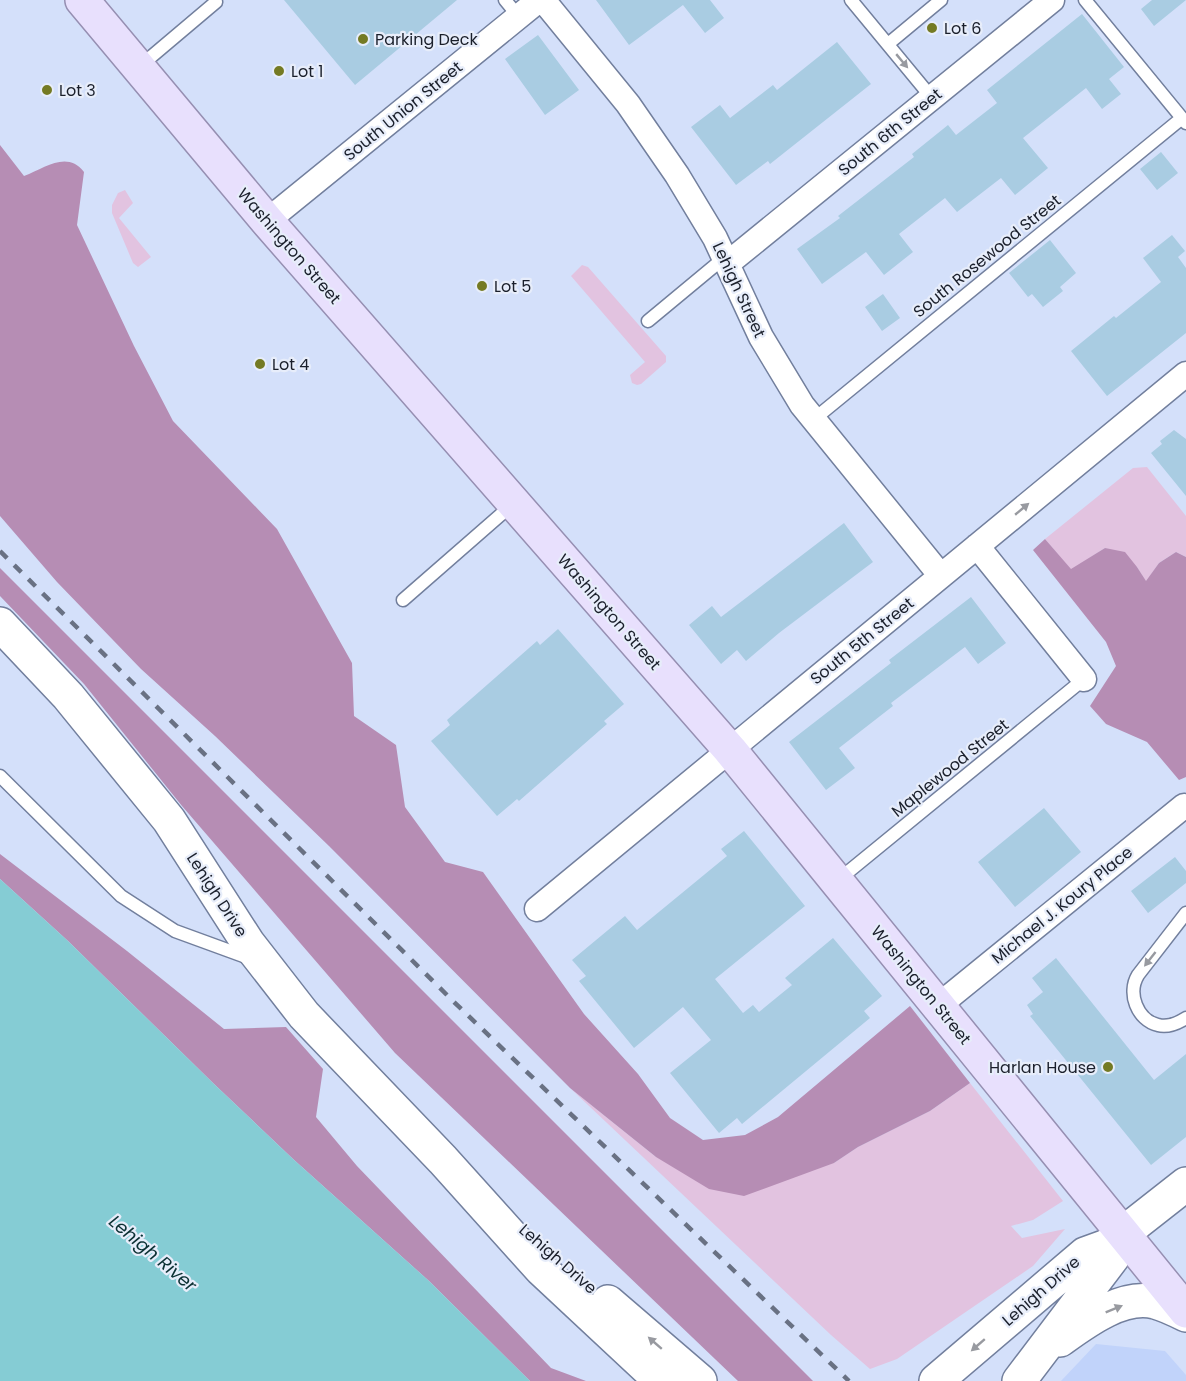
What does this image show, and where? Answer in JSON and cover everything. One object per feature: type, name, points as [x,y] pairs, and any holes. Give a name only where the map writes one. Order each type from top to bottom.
[{"type":"main road","name":"Washington Street","points":[[82,0],[267,222],[730,750],[1186,1313]]},
{"type":"street","name":"South Union Street","points":[[267,222],[512,8],[541,0]]},
{"type":"street","name":"Lehigh Street","points":[[541,0],[641,122],[697,207],[726,261],[761,337],[792,390],[813,420],[941,576]]},
{"type":"street","name":"South 6th Street","points":[[726,261],[1052,0]]},
{"type":"street","name":"South 5th Street","points":[[537,909],[1186,374]]},
{"type":"street","points":[[977,546],[1084,679]]},
{"type":"street","name":"Lehigh Drive","points":[[0,624],[68,696],[169,820],[248,943],[304,1015],[443,1160],[541,1269],[661,1381]]},
{"type":"street","name":"Michael J. Koury Place","points":[[938,1006],[1184,806],[1186,808]]},
{"type":"street","name":"Lehigh Drive","points":[[443,1160],[700,1381]]},
{"type":"street","points":[[1124,1234],[1186,1184]]},
{"type":"street","name":"Lehigh Drive","points":[[1030,1376],[1113,1257],[1124,1234]]},
{"type":"street","name":"Lehigh Drive","points":[[936,1381],[1085,1254],[1107,1246],[1124,1234]]},
{"type":"street","points":[[1030,1376],[1074,1330],[1113,1308],[1133,1302],[1153,1301],[1186,1313]]},
{"type":"lane","points":[[851,0],[932,98]]},
{"type":"lane","points":[[888,44],[941,0]]},
{"type":"lane","points":[[1085,0],[1184,120]]},
{"type":"lane","points":[[138,67],[216,2]]},
{"type":"lane","name":"South Rosewood Street","points":[[813,420],[1184,120]]},
{"type":"lane","points":[[648,321],[726,261]]},
{"type":"lane","points":[[404,600],[514,503]]},
{"type":"lane","name":"Maplewood Street","points":[[837,882],[1084,679]]},
{"type":"lane","points":[[0,776],[121,896],[175,932],[263,963]]},
{"type":"lane","points":[[1186,913],[1138,975],[1132,993],[1134,1001],[1149,1021],[1164,1026],[1186,1018]]},
{"type":"shaded area","points":[[0,145],[24,176],[63,161],[70,162],[84,172],[77,225],[134,346],[173,421],[277,529],[352,663],[354,716],[396,745],[405,807],[445,862],[483,872],[584,1014],[638,1074],[670,1118],[703,1140],[745,1135],[778,1117],[910,1006],[970,1083],[930,1111],[858,1147],[834,1163],[744,1196],[709,1189],[656,1157],[570,1088],[329,846],[215,736],[141,669],[57,582],[0,516]]},
{"type":"shaded area","points":[[125,190],[133,203],[119,218],[151,257],[138,267],[133,263],[112,213],[112,205],[118,193]]},
{"type":"shaded area","points":[[582,265],[588,267],[666,356],[666,362],[641,384],[632,383],[630,375],[645,362],[571,276]]},
{"type":"shaded area","points":[[1147,467],[1186,516],[1186,557],[1176,552],[1159,563],[1146,582],[1137,567],[1105,548],[1071,570],[1045,539],[1133,468]]},
{"type":"shaded area","points":[[1045,539],[1071,569],[1105,548],[1125,552],[1146,581],[1159,563],[1176,552],[1186,557],[1186,777],[1179,780],[1147,742],[1106,724],[1090,706],[1116,666],[1106,642],[1033,550]]},
{"type":"shaded area","points":[[0,568],[813,1381],[738,1381],[395,1053],[182,806],[84,684],[0,596]]},
{"type":"shaded area","points":[[0,854],[224,1029],[286,1027],[323,1069],[316,1117],[357,1166],[551,1368],[586,1381],[530,1381],[429,1281],[293,1159],[68,941],[0,879]]},
{"type":"shaded area","points":[[970,1083],[1063,1201],[1033,1220],[1011,1226],[1022,1238],[1065,1229],[1033,1266],[897,1359],[870,1369],[831,1335],[570,1088],[656,1157],[834,1163],[858,1147],[930,1111]]},
{"type":"shaded area","points":[[1096,1344],[1165,1351],[1186,1375],[1186,1381],[1061,1381]]},
{"type":"water","name":"Lehigh River","points":[[0,879],[68,941],[293,1159],[429,1281],[530,1381],[0,1381]]},
{"type":"building","name":"Parking Deck","points":[[284,0],[457,0],[355,85]]},
{"type":"building","points":[[596,0],[710,0],[724,18],[705,33],[683,5],[629,45]]},
{"type":"building","points":[[1152,0],[1186,0],[1154,26],[1141,9]]},
{"type":"building","points":[[1082,14],[1124,67],[1109,79],[1121,94],[1102,109],[1086,88],[1023,138],[1048,168],[1015,195],[1001,178],[957,212],[945,198],[899,234],[913,252],[884,275],[866,252],[822,284],[797,249],[840,218],[838,216],[914,157],[912,154],[948,125],[956,135],[997,103],[987,90]]},
{"type":"building","points":[[538,35],[579,90],[545,115],[505,59]]},
{"type":"building","points":[[837,42],[871,84],[770,164],[768,161],[736,185],[691,127],[720,105],[730,118],[773,85],[777,90]]},
{"type":"building","points":[[1161,152],[1178,173],[1157,190],[1140,169]]},
{"type":"building","points":[[1172,235],[1185,251],[1178,257],[1186,268],[1186,333],[1107,396],[1071,351],[1161,282],[1143,258]]},
{"type":"building","points":[[1050,240],[1076,273],[1060,287],[1063,291],[1043,307],[1032,294],[1028,297],[1009,273]]},
{"type":"building","points":[[883,294],[900,318],[882,331],[865,307]]},
{"type":"building","points":[[1174,430],[1186,439],[1186,496],[1151,453],[1162,444],[1160,441]]},
{"type":"building","points":[[844,523],[873,562],[746,661],[737,650],[721,664],[689,625],[712,606],[721,617]]},
{"type":"building","points":[[971,597],[1006,643],[978,664],[965,647],[891,703],[893,706],[839,748],[855,768],[826,790],[789,742],[891,663],[889,660]]},
{"type":"building","points":[[558,629],[624,704],[604,721],[607,724],[519,801],[517,799],[497,816],[431,741],[450,725],[447,720],[537,641],[540,645]]},
{"type":"building","points":[[1044,808],[1081,852],[1015,907],[978,862]]},
{"type":"building","points":[[744,831],[805,906],[715,979],[743,1013],[753,1005],[759,1012],[792,985],[785,978],[833,938],[882,996],[864,1011],[870,1018],[742,1124],[737,1118],[719,1133],[670,1073],[711,1040],[683,1007],[634,1048],[579,981],[586,976],[572,960],[625,916],[637,930],[727,856],[721,849]]},
{"type":"building","points":[[1175,857],[1186,871],[1186,883],[1148,913],[1131,891]]},
{"type":"building","name":"Harlan House","points":[[1056,958],[1154,1080],[1186,1054],[1186,1137],[1151,1165],[1030,1016],[1033,1014],[1027,1005],[1043,992],[1032,978]]},
{"type":"railway","points":[[0,551],[454,1002],[849,1381]]},
{"type":"place","name":"Lot 6","points":[[932,28]]},
{"type":"place","name":"Parking Deck","points":[[363,39]]},
{"type":"place","name":"Lot 1","points":[[279,71]]},
{"type":"place","name":"Lot 3","points":[[47,90]]},
{"type":"place","name":"Lot 5","points":[[482,286]]},
{"type":"place","name":"Lot 4","points":[[260,364]]},
{"type":"place","name":"Harlan House","points":[[1108,1067]]}]
